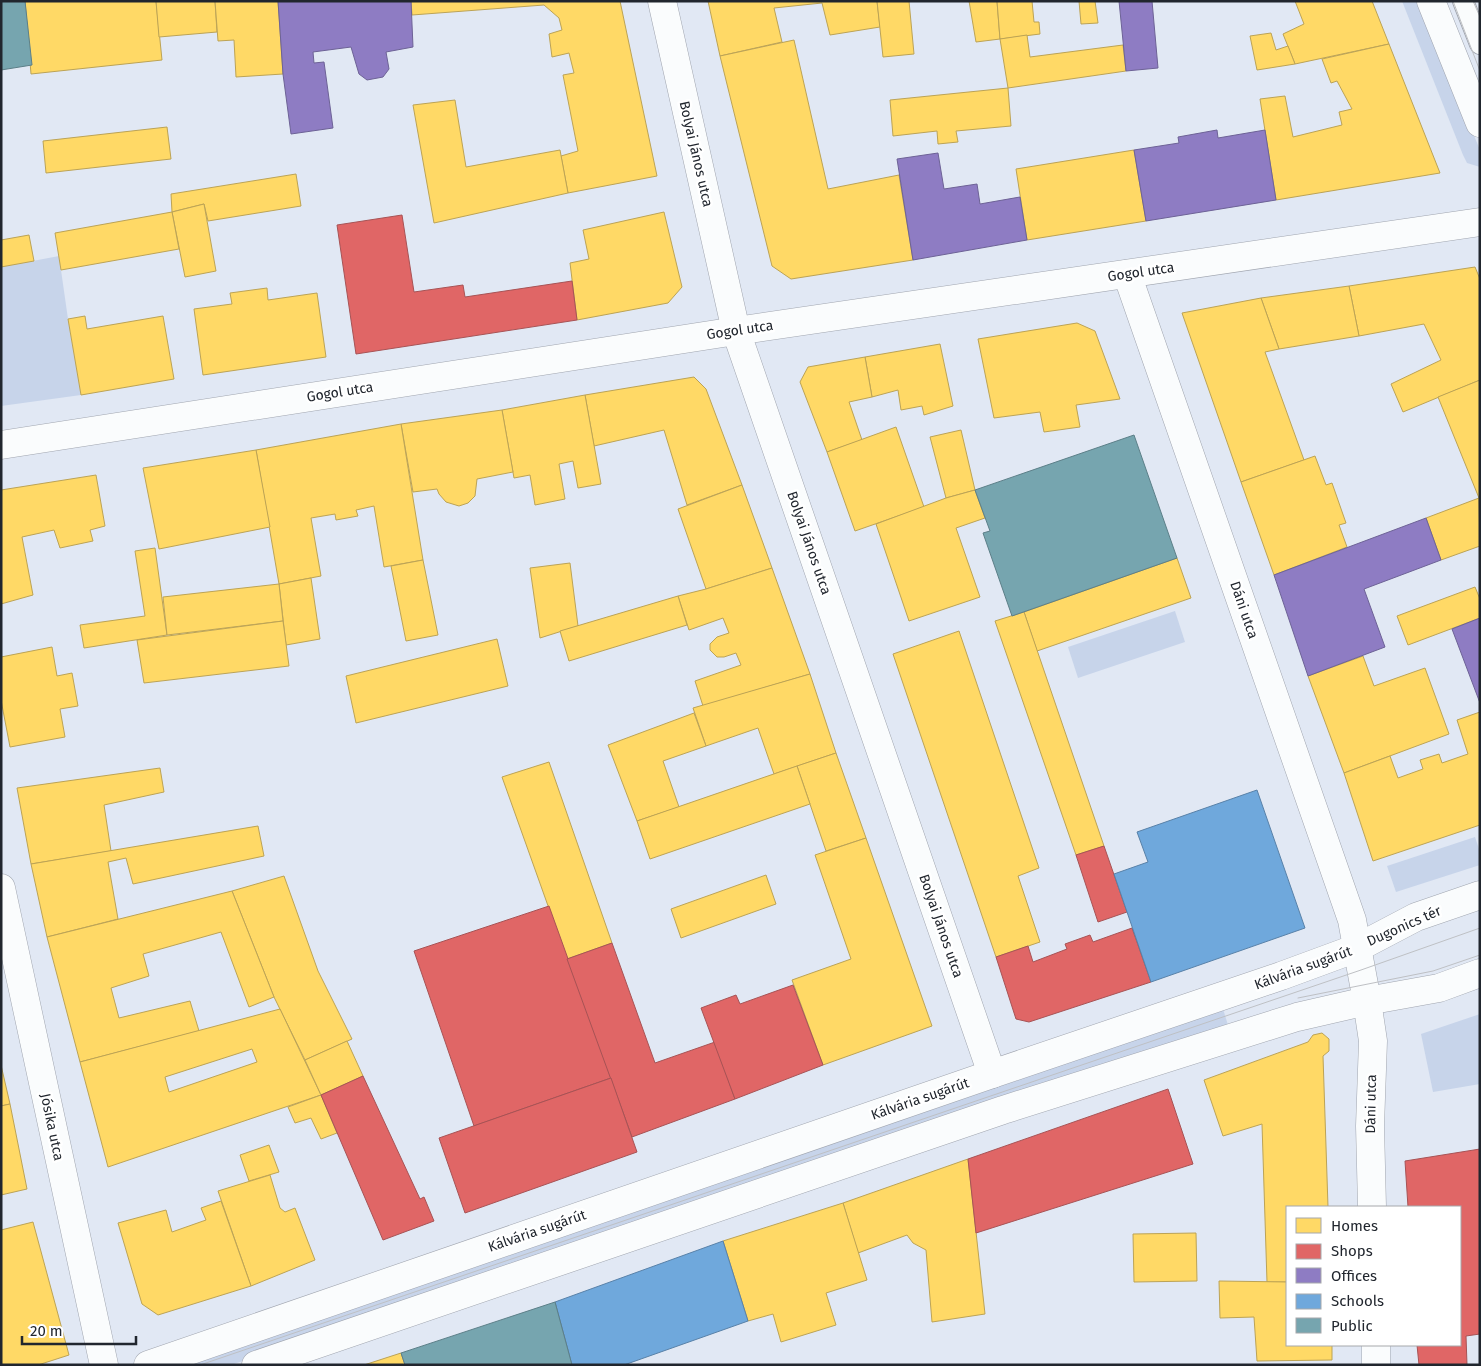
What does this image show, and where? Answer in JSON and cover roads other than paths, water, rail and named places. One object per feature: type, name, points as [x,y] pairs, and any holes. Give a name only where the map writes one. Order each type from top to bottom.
[{"type":"street","name":"Bolyai János utca","points":[[662,1],[736,331],[992,1074]]},
{"type":"street","points":[[1431,1],[1480,123]]},
{"type":"street","name":"Gogol utca","points":[[1,444],[736,331],[1480,222]]},
{"type":"street","name":"Dáni utca","points":[[1127,274],[1352,920],[1357,948]]},
{"type":"street","name":"Jósika utca","points":[[1,888],[104,1365]]},
{"type":"street","name":"Dugonics tér","points":[[1357,948],[1416,917],[1480,895]]},
{"type":"street","name":"Kálvária sugárút","points":[[148,1365],[1281,976],[1357,948],[1367,1001]]},
{"type":"street","points":[[256,1365],[1003,1110],[1297,1017],[1367,1001],[1439,988],[1480,973]]},
{"type":"street","name":"Dáni utca","points":[[1367,1001],[1373,1041],[1370,1126],[1372,1206]]},
{"type":"street","points":[[1376,1346],[1376,1365]]},
{"type":"lane","points":[[1463,1],[1480,44]]},
{"type":"tram line","points":[[1453,1],[1480,71]]},
{"type":"tram line","points":[[1473,1],[1480,17]]},
{"type":"tram line","points":[[200,1365],[1480,928]]},
{"type":"tram line","points":[[1298,998],[1433,971],[1480,955]]}]
